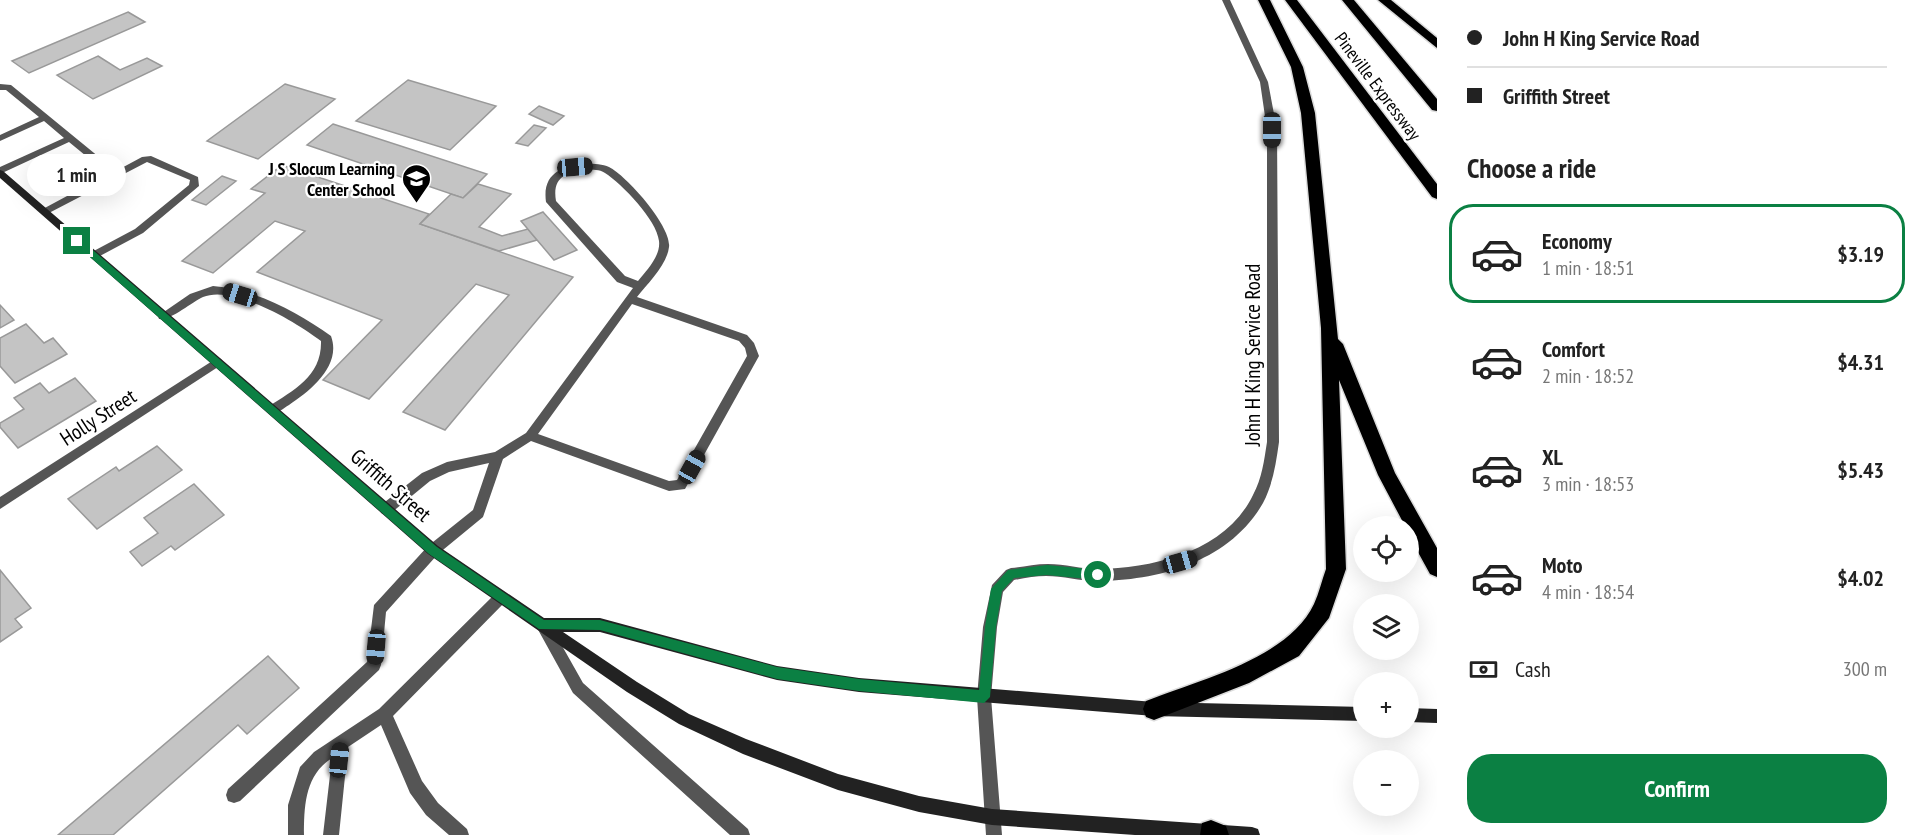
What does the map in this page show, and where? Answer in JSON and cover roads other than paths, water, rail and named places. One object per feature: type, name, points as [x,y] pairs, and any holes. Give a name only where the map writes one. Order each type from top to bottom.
[{"type":"highway","points":[[1154,709],[1241,676],[1291,650],[1322,611],[1336,569],[1329,328],[1308,113],[1297,67],[1264,0]]},
{"type":"highway","name":"Pineville Expressway","points":[[1291,0],[1437,194]]},
{"type":"highway","name":"Pineville Expressway","points":[[1348,0],[1437,107]]},
{"type":"highway","points":[[1384,0],[1437,44]]},
{"type":"highway","points":[[1329,328],[1357,405],[1387,475],[1437,568]]},
{"type":"main road","name":"Griffith Street","points":[[0,172],[433,550],[543,625]]},
{"type":"main road","points":[[543,625],[600,625],[777,673],[859,685],[984,697],[1154,709],[1353,714]]},
{"type":"main road","points":[[543,625],[632,687],[684,719],[743,746],[838,782],[919,804],[992,817],[1252,835]]},
{"type":"main road","points":[[1419,715],[1437,716]]},
{"type":"street","name":"John H King Service Road","points":[[994,835],[984,697],[990,627],[997,589],[1011,574],[1047,570],[1098,575],[1149,571],[1195,558],[1232,535],[1252,509],[1268,475],[1273,442],[1272,130],[1264,82],[1226,0]]},
{"type":"street","points":[[0,87],[8,87],[115,175]]},
{"type":"street","points":[[0,138],[44,118]]},
{"type":"street","points":[[0,172],[69,139]]},
{"type":"street","points":[[44,212],[145,159],[151,159],[195,179],[194,186],[139,231],[94,255]]},
{"type":"street","points":[[386,509],[426,477],[447,467],[498,456],[530,436],[630,299],[639,286],[665,248],[665,237],[657,220],[606,169],[575,167],[554,177],[549,185],[550,202],[621,279],[639,286]]},
{"type":"street","points":[[163,316],[202,293],[224,291],[284,313],[315,329],[327,339],[328,352],[321,370],[311,384],[272,410]]},
{"type":"street","points":[[530,436],[669,486],[681,485],[753,356],[750,346],[743,339],[630,299]]},
{"type":"street","name":"Holly Street","points":[[0,504],[217,362]]},
{"type":"street","points":[[234,795],[374,665],[379,610],[433,550],[478,513],[498,456]]},
{"type":"street","points":[[296,835],[296,805],[306,774],[319,757],[384,714],[501,597]]},
{"type":"street","name":"Griffith Street","points":[[543,625],[578,688],[742,835]]},
{"type":"street","points":[[384,714],[416,788],[432,809],[460,835]]},
{"type":"street","points":[[331,835],[341,743]]},
{"type":"place","name":"J S Slocum Learning Center School","points":[[416,204]]}]
